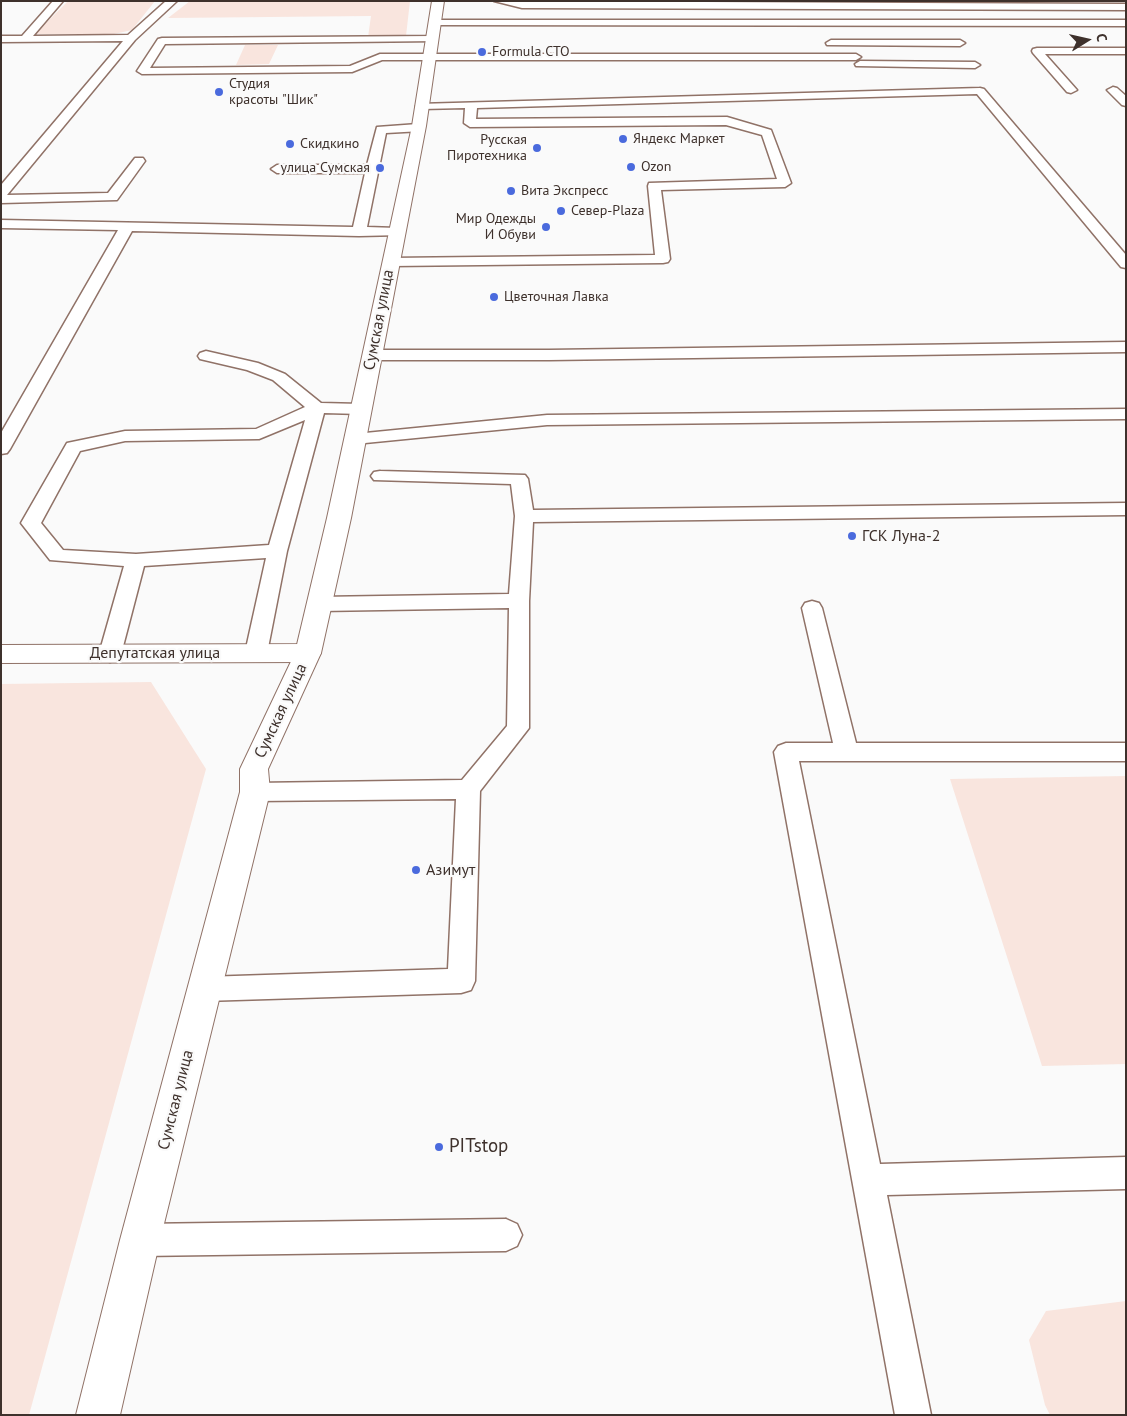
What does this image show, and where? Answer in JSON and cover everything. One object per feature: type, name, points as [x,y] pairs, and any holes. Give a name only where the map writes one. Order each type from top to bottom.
[{"type":"street","name":"Сумская улица","points":[[98,1415],[140,1240],[254,792],[254,769],[308,653],[355,439],[435,34]]},
{"type":"street","name":"Депутатская улица","points":[[1,654],[308,653]]},
{"type":"lane","points":[[25,39],[58,1]]},
{"type":"lane","points":[[1,194],[131,38],[172,1]]},
{"type":"lane","points":[[499,1],[522,5],[1126,7]]},
{"type":"lane","points":[[798,6],[804,23]]},
{"type":"lane","points":[[975,65],[858,61],[435,34],[352,68],[142,71],[162,41],[804,23],[1126,23]]},
{"type":"lane","points":[[1,39],[131,38]]},
{"type":"lane","points":[[819,43],[960,43]]},
{"type":"lane","points":[[848,43],[871,86]]},
{"type":"lane","points":[[1071,90],[1037,51],[1126,51]]},
{"type":"lane","points":[[359,232],[381,130],[420,117],[470,105],[871,86],[980,91],[1126,264]]},
{"type":"lane","points":[[1113,90],[1126,103]]},
{"type":"lane","points":[[391,262],[663,259],[654,186],[785,183],[767,133],[727,121],[470,123],[470,105]]},
{"type":"lane","points":[[1,199],[112,197],[139,162]]},
{"type":"lane","points":[[277,169],[372,169]]},
{"type":"lane","points":[[1,224],[397,232]]},
{"type":"lane","points":[[1,449],[127,227]]},
{"type":"lane","points":[[372,355],[548,355],[1126,347]]},
{"type":"lane","points":[[206,356],[252,366],[279,377],[316,408]]},
{"type":"lane","points":[[277,551],[136,560],[56,556],[30,522],[73,447],[125,436],[259,434],[316,408],[361,409]]},
{"type":"lane","points":[[256,653],[277,551],[316,408]]},
{"type":"lane","points":[[355,439],[547,420],[1126,414]]},
{"type":"lane","points":[[204,989],[461,981],[468,789],[518,728],[519,601],[524,516],[519,479],[380,476]]},
{"type":"lane","points":[[524,516],[1126,509]]},
{"type":"lane","points":[[110,654],[136,560]]},
{"type":"lane","points":[[319,604],[519,601]]},
{"type":"lane","points":[[812,608],[847,752]]},
{"type":"lane","points":[[913,1415],[786,752],[1126,752]]},
{"type":"lane","points":[[254,792],[468,789]]},
{"type":"lane","points":[[868,1180],[1126,1173]]},
{"type":"lane","points":[[140,1240],[506,1235]]},
{"type":"shaded area","points":[[68,1],[155,1],[132,30],[114,34],[35,34]]},
{"type":"shaded area","points":[[190,1],[410,1],[406,36],[368,37],[371,16],[168,18]]},
{"type":"shaded area","points":[[245,45],[278,45],[269,64],[236,65]]},
{"type":"shaded area","points":[[151,682],[206,769],[29,1415],[1,1415],[1,684]]},
{"type":"shaded area","points":[[1126,776],[1126,1064],[1042,1066],[950,779]]},
{"type":"shaded area","points":[[1126,1301],[1126,1415],[1050,1415],[1045,1405],[1029,1340],[1046,1311]]},
{"type":"place","name":"Formula СТО","points":[[482,52]]},
{"type":"place","name":"Студия красоты \"Шик\"","points":[[219,92]]},
{"type":"place","name":"Яндекс Маркет","points":[[623,139]]},
{"type":"place","name":"Скидкино","points":[[290,144]]},
{"type":"place","name":"Русская Пиротехника","points":[[537,148]]},
{"type":"place","name":"Ozon","points":[[631,167]]},
{"type":"place","name":"улица Сумская","points":[[380,168]]},
{"type":"place","name":"Вита Экспресс","points":[[511,191]]},
{"type":"place","name":"Север-Plaza","points":[[561,211]]},
{"type":"place","name":"Мир Одежды И Обуви","points":[[546,227]]},
{"type":"place","name":"Цветочная Лавка","points":[[494,297]]},
{"type":"place","name":"ГСК Луна-2","points":[[852,536]]},
{"type":"place","name":"Азимут","points":[[416,870]]},
{"type":"place","name":"PITstop","points":[[439,1147]]}]
